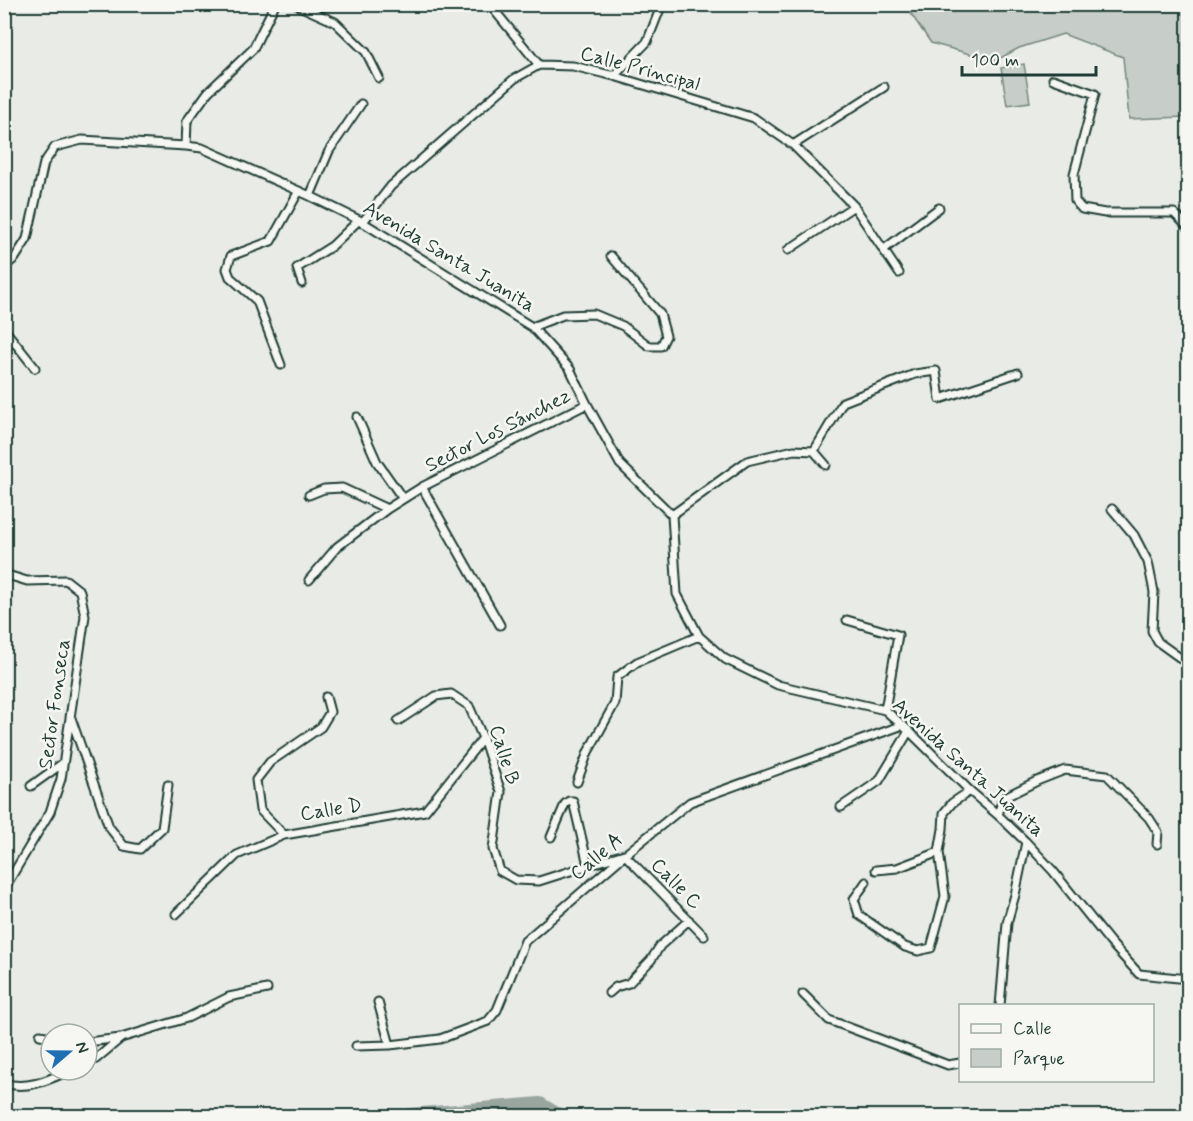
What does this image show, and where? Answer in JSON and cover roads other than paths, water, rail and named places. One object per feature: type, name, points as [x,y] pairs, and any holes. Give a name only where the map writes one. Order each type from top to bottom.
[{"type":"street","points":[[186,146],[187,121],[208,92],[253,48],[275,4]]},
{"type":"street","points":[[295,4],[335,22],[366,52],[379,78]]},
{"type":"street","points":[[614,76],[647,42],[662,4]]},
{"type":"street","points":[[302,283],[297,268],[332,246],[360,221],[391,186],[514,79],[539,65],[490,5]]},
{"type":"street","name":"Calle Principal","points":[[539,65],[573,66],[614,76],[754,118],[793,145],[854,206],[899,273]]},
{"type":"street","points":[[1053,79],[1095,94],[1074,174],[1075,201],[1082,210],[1105,213],[1174,213],[1188,227]]},
{"type":"street","points":[[793,145],[884,87]]},
{"type":"street","points":[[310,196],[329,151],[361,104]]},
{"type":"street","name":"Avenida Santa Juanita","points":[[4,267],[15,258],[27,239],[44,163],[55,147],[82,140],[202,148],[360,221],[532,327],[570,369],[620,464],[672,515],[677,594],[699,636],[725,659],[778,685],[885,710],[1026,842],[1139,974],[1188,979]]},
{"type":"street","points":[[281,365],[257,301],[230,277],[227,269],[231,256],[271,241],[299,191]]},
{"type":"street","points":[[788,250],[854,206]]},
{"type":"street","points":[[883,250],[939,208]]},
{"type":"street","points":[[532,327],[563,315],[594,314],[622,326],[649,346],[661,346],[666,336],[660,314],[612,256]]},
{"type":"street","points":[[4,329],[35,368]]},
{"type":"street","points":[[814,451],[843,402],[915,374],[936,371],[940,399],[1018,373]]},
{"type":"street","name":"Sector Los Sánchez","points":[[309,580],[337,548],[387,509],[423,487],[587,404]]},
{"type":"street","points":[[357,417],[377,462],[403,499]]},
{"type":"street","points":[[672,515],[747,461],[794,450],[814,451],[826,465]]},
{"type":"street","name":"Sector Los Sánchez","points":[[423,487],[500,625]]},
{"type":"street","points":[[309,495],[324,489],[342,488],[387,509]]},
{"type":"street","points":[[1112,509],[1134,535],[1148,562],[1154,592],[1152,631],[1158,642],[1188,662]]},
{"type":"street","name":"Sector Fonseca","points":[[4,574],[27,581],[66,580],[80,591],[85,616],[61,779],[50,812],[4,889]]},
{"type":"street","points":[[847,620],[898,635],[885,710]]},
{"type":"street","points":[[577,782],[588,752],[615,703],[617,677],[637,662],[699,636]]},
{"type":"street","name":"Calle B","points":[[398,721],[436,696],[451,694],[469,706],[483,738],[501,792],[493,849],[500,871],[516,880],[539,881],[626,854]]},
{"type":"street","points":[[284,835],[260,810],[256,780],[270,762],[321,727],[330,712],[326,697]]},
{"type":"street","points":[[70,716],[109,826],[124,846],[140,849],[162,828],[168,785]]},
{"type":"street","points":[[841,807],[879,781],[906,728]]},
{"type":"street","name":"Calle A","points":[[356,1046],[390,1045],[440,1039],[488,1021],[498,1010],[525,941],[690,802],[906,728]]},
{"type":"street","name":"Calle D","points":[[176,914],[237,855],[284,835],[425,811],[483,738]]},
{"type":"street","points":[[32,786],[63,763]]},
{"type":"street","points":[[998,815],[1003,798],[1065,770],[1107,775],[1149,818],[1158,832],[1157,844]]},
{"type":"street","points":[[866,882],[854,899],[860,915],[905,947],[918,951],[931,948],[945,896],[939,852],[944,813],[970,791]]},
{"type":"street","points":[[551,837],[565,804],[573,801],[588,865]]},
{"type":"street","points":[[1000,1004],[1007,922],[1026,842]]},
{"type":"street","points":[[876,870],[897,868],[939,852]]},
{"type":"street","name":"Calle C","points":[[626,854],[704,936]]},
{"type":"street","points":[[609,993],[616,987],[629,983],[651,960],[660,946],[689,920]]},
{"type":"street","points":[[99,1041],[121,1038],[188,1018],[229,997],[267,989]]},
{"type":"street","points":[[803,994],[829,1020],[948,1065],[959,1063]]},
{"type":"street","points":[[378,1002],[390,1045]]},
{"type":"street","points":[[99,1056],[121,1038]]},
{"type":"street","points":[[4,1083],[12,1085],[42,1082]]},
{"type":"waterway","points":[[410,1116],[540,1105],[558,1116]]}]
